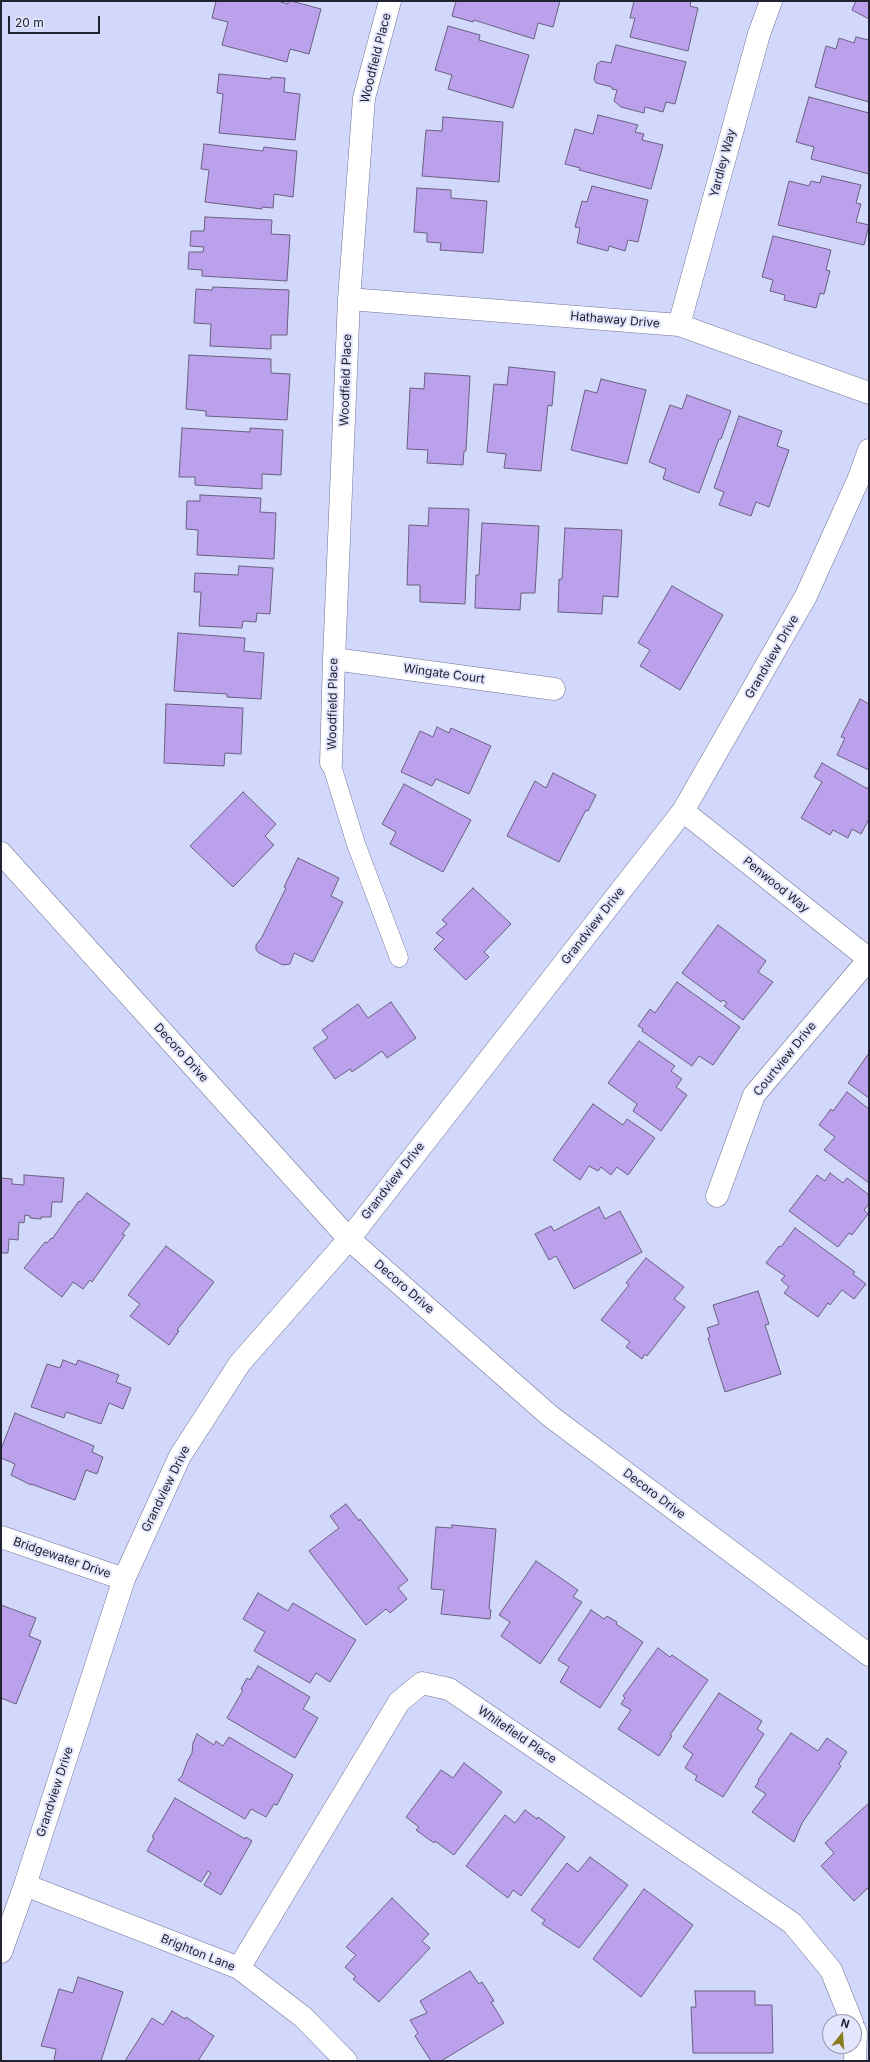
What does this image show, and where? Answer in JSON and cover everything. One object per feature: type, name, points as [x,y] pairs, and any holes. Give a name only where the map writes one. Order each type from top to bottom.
[{"type":"street","name":"Woodfield Place","points":[[331,763],[349,298],[364,98],[390,1]]},
{"type":"street","name":"Yardley Way","points":[[678,325],[759,34],[771,1]]},
{"type":"street","name":"Hathaway Drive","points":[[349,298],[678,325],[869,393]]},
{"type":"street","name":"Grandview Drive","points":[[1,1952],[25,1885],[124,1579],[180,1456],[240,1363],[349,1238],[683,811],[806,596],[859,478],[869,450]]},
{"type":"street","name":"Wingate Court","points":[[334,658],[554,689]]},
{"type":"street","name":"Penwood Way","points":[[683,811],[869,959]]},
{"type":"street","name":"Decoro Drive","points":[[1,853],[349,1238],[550,1416],[869,1656]]},
{"type":"street","name":"Courtview Drive","points":[[717,1196],[754,1095],[869,959]]},
{"type":"street","name":"Bridgewater Drive","points":[[1,1537],[124,1579]]},
{"type":"street","name":"Whitefield Place","points":[[239,1968],[399,1702],[422,1683],[449,1689],[792,1923],[831,1970],[849,2014]]},
{"type":"street","name":"Brighton Lane","points":[[25,1885],[239,1968],[303,2017],[346,2061]]},
{"type":"lane","points":[[331,763],[356,844],[399,958]]},
{"type":"building","points":[[216,1],[278,1],[288,4],[288,1],[291,1],[321,9],[309,54],[290,49],[287,62],[222,45],[228,22],[212,18]]},
{"type":"building","points":[[456,1],[560,1],[553,27],[538,23],[534,39],[474,20],[473,22],[452,16]]},
{"type":"building","points":[[634,1],[691,1],[690,6],[698,8],[688,51],[630,37],[635,18],[630,18]]},
{"type":"building","points":[[856,1],[869,1],[869,19],[852,10]]},
{"type":"building","points":[[448,26],[480,35],[479,40],[529,55],[513,108],[448,89],[452,75],[435,70]]},
{"type":"building","points":[[856,37],[869,40],[869,102],[815,87],[826,46],[836,49],[839,38],[854,43]]},
{"type":"building","points":[[616,45],[686,62],[675,104],[666,102],[663,112],[645,107],[644,113],[621,107],[614,101],[617,90],[612,89],[612,87],[596,83],[594,79],[597,64],[601,61],[611,63]]},
{"type":"building","points":[[219,74],[271,79],[271,77],[285,78],[284,92],[300,94],[295,140],[219,133],[223,94],[217,93]]},
{"type":"building","points":[[809,97],[869,113],[869,174],[811,159],[814,147],[796,142]]},
{"type":"building","points":[[598,115],[638,125],[635,132],[644,134],[642,140],[663,145],[651,189],[579,170],[580,168],[565,164],[575,129],[593,134]]},
{"type":"building","points":[[443,117],[503,122],[499,182],[422,176],[426,130],[442,131]]},
{"type":"building","points":[[204,144],[263,151],[264,147],[297,151],[293,197],[274,194],[273,208],[262,207],[262,209],[205,202],[209,170],[201,169]]},
{"type":"building","points":[[822,176],[861,185],[856,203],[861,204],[856,222],[869,225],[864,245],[778,225],[789,181],[809,186],[811,181],[820,183]]},
{"type":"building","points":[[592,186],[648,200],[638,242],[628,240],[625,251],[609,246],[608,251],[577,243],[580,228],[575,227],[582,201],[587,202]]},
{"type":"building","points":[[417,188],[451,190],[451,198],[487,201],[483,253],[440,250],[441,243],[427,242],[427,233],[414,232]]},
{"type":"building","points":[[205,217],[272,220],[271,234],[290,235],[287,281],[202,276],[202,270],[188,269],[189,252],[203,252],[204,247],[190,246],[191,231],[204,231]]},
{"type":"building","points":[[773,236],[831,250],[826,270],[830,271],[824,294],[820,293],[816,308],[784,300],[785,295],[770,291],[773,280],[762,277]]},
{"type":"building","points":[[213,287],[289,290],[287,335],[271,335],[271,349],[210,346],[211,324],[194,323],[196,289],[212,290]]},
{"type":"building","points":[[189,355],[271,359],[271,373],[290,374],[287,420],[206,416],[206,411],[186,409]]},
{"type":"building","points":[[509,367],[555,372],[552,406],[548,405],[541,471],[504,468],[506,454],[487,452],[494,384],[507,385]]},
{"type":"building","points":[[425,373],[470,376],[466,451],[464,451],[463,465],[427,463],[428,450],[407,449],[410,388],[424,389]]},
{"type":"building","points":[[601,379],[646,390],[627,464],[571,450],[585,390],[597,393]]},
{"type":"building","points":[[687,395],[731,411],[699,493],[663,479],[666,469],[649,462],[670,405],[682,409]]},
{"type":"building","points":[[739,416],[782,431],[777,446],[789,450],[769,507],[756,502],[751,516],[719,505],[724,492],[714,488]]},
{"type":"building","points":[[182,428],[250,432],[250,428],[283,430],[281,475],[262,474],[262,489],[195,485],[195,477],[179,477]]},
{"type":"building","points":[[200,495],[261,498],[260,512],[276,513],[274,559],[197,555],[198,530],[186,529],[187,501],[200,501]]},
{"type":"building","points":[[429,508],[469,509],[465,604],[420,602],[420,585],[407,585],[409,525],[428,526]]},
{"type":"building","points":[[482,523],[539,526],[535,593],[521,593],[520,610],[475,608],[476,575],[479,575]]},
{"type":"building","points":[[565,528],[622,530],[618,597],[603,596],[602,614],[558,612],[559,579],[562,579]]},
{"type":"building","points":[[239,566],[273,568],[270,614],[257,613],[256,622],[243,621],[242,628],[199,626],[201,592],[194,592],[195,573],[238,575]]},
{"type":"building","points":[[672,586],[723,615],[680,690],[640,666],[650,650],[638,643]]},
{"type":"building","points":[[178,633],[245,638],[244,651],[264,653],[261,699],[227,697],[227,694],[174,691]]},
{"type":"building","points":[[860,699],[869,704],[869,770],[837,755],[845,738],[841,737]]},
{"type":"building","points":[[166,704],[243,708],[241,754],[225,753],[224,766],[164,763]]},
{"type":"building","points":[[437,727],[449,733],[451,728],[491,746],[469,794],[436,779],[432,786],[401,772],[420,731],[433,737]]},
{"type":"building","points":[[822,763],[866,788],[869,788],[869,819],[861,834],[852,829],[848,838],[833,830],[830,835],[801,818],[822,782],[814,777]]},
{"type":"building","points":[[553,773],[596,795],[588,811],[586,810],[559,862],[507,836],[535,781],[546,788]]},
{"type":"building","points":[[404,784],[471,820],[443,872],[390,844],[396,832],[382,824]]},
{"type":"building","points":[[243,792],[276,824],[265,836],[274,845],[233,887],[190,846]]},
{"type":"building","points":[[298,858],[339,878],[331,896],[343,902],[313,962],[294,953],[290,964],[283,965],[259,953],[256,950],[256,945],[262,937],[286,888],[284,887]]},
{"type":"building","points":[[473,888],[511,924],[484,952],[489,957],[466,980],[434,949],[444,939],[436,933],[447,924],[442,920]]},
{"type":"building","points":[[718,925],[766,961],[758,972],[773,982],[743,1020],[724,1006],[727,1003],[723,1000],[721,1002],[682,973]]},
{"type":"building","points":[[677,982],[740,1027],[713,1065],[699,1056],[692,1066],[642,1031],[643,1029],[638,1026],[650,1009],[655,1013]]},
{"type":"building","points":[[391,1002],[416,1038],[387,1058],[382,1051],[352,1072],[350,1069],[335,1079],[313,1048],[328,1038],[322,1030],[358,1004],[368,1018]]},
{"type":"building","points":[[639,1041],[675,1066],[671,1071],[682,1079],[676,1087],[687,1095],[661,1131],[633,1111],[637,1104],[608,1083]]},
{"type":"building","points":[[869,1053],[869,1098],[848,1083]]},
{"type":"building","points":[[847,1092],[869,1109],[869,1183],[824,1150],[835,1137],[819,1125],[831,1109],[833,1111]]},
{"type":"building","points":[[593,1104],[623,1125],[627,1119],[655,1138],[628,1175],[617,1167],[611,1175],[601,1167],[598,1171],[589,1166],[580,1180],[553,1160]]},
{"type":"building","points":[[830,1173],[843,1183],[847,1178],[869,1195],[869,1204],[864,1210],[868,1214],[852,1235],[849,1233],[838,1247],[789,1211],[817,1175],[825,1181]]},
{"type":"building","points":[[24,1175],[64,1178],[62,1202],[52,1202],[51,1217],[41,1217],[41,1219],[30,1218],[30,1216],[25,1215],[24,1223],[19,1222],[18,1240],[9,1239],[8,1253],[1,1253],[1,1178],[12,1179],[12,1184],[24,1185]]},
{"type":"building","points":[[87,1193],[130,1224],[122,1234],[125,1235],[92,1282],[90,1280],[83,1289],[73,1282],[62,1297],[24,1268],[45,1242],[47,1243],[51,1238],[52,1239],[79,1201],[80,1202]]},
{"type":"building","points":[[599,1207],[605,1219],[620,1211],[642,1252],[574,1289],[556,1256],[549,1260],[535,1234],[551,1226],[554,1231]]},
{"type":"building","points":[[795,1228],[855,1272],[853,1274],[866,1284],[854,1299],[842,1290],[830,1305],[828,1303],[818,1317],[784,1293],[789,1287],[781,1280],[785,1276],[766,1263],[779,1246],[781,1247]]},
{"type":"building","points":[[166,1246],[214,1282],[177,1330],[179,1331],[169,1345],[130,1316],[140,1304],[128,1295]]},
{"type":"building","points":[[646,1258],[684,1287],[674,1299],[685,1307],[647,1356],[645,1354],[642,1359],[626,1347],[630,1342],[601,1320],[629,1285],[626,1283]]},
{"type":"building","points":[[758,1291],[769,1324],[765,1325],[781,1374],[725,1392],[708,1338],[710,1337],[707,1328],[719,1324],[713,1305]]},
{"type":"building","points":[[63,1360],[76,1365],[78,1360],[119,1375],[116,1382],[131,1388],[123,1409],[109,1403],[101,1424],[66,1412],[64,1418],[31,1407],[47,1364],[60,1368]]},
{"type":"building","points":[[15,1413],[94,1446],[92,1452],[103,1457],[97,1474],[86,1470],[75,1500],[31,1485],[11,1475],[15,1464],[1,1458],[1,1449]]},
{"type":"building","points":[[346,1504],[359,1521],[360,1519],[408,1580],[398,1588],[407,1599],[390,1613],[386,1609],[366,1625],[309,1551],[339,1528],[330,1516]]},
{"type":"building","points":[[452,1525],[496,1529],[489,1609],[491,1610],[490,1619],[441,1614],[444,1590],[431,1589],[436,1527],[452,1528]]},
{"type":"building","points":[[536,1561],[578,1590],[573,1597],[582,1602],[540,1664],[501,1636],[510,1622],[499,1615]]},
{"type":"building","points":[[258,1593],[288,1611],[293,1603],[356,1640],[330,1682],[316,1673],[310,1683],[254,1651],[265,1632],[243,1619]]},
{"type":"building","points":[[1,1605],[36,1618],[29,1636],[41,1641],[16,1704],[1,1698]]},
{"type":"building","points":[[591,1610],[604,1619],[607,1616],[617,1622],[616,1624],[643,1642],[600,1708],[560,1682],[569,1667],[558,1660]]},
{"type":"building","points":[[658,1648],[670,1657],[672,1655],[708,1680],[670,1735],[672,1736],[659,1756],[618,1729],[631,1710],[621,1704],[625,1698],[623,1696]]},
{"type":"building","points":[[258,1666],[310,1697],[303,1709],[318,1718],[295,1758],[227,1718],[243,1690],[241,1689],[247,1678],[250,1680]]},
{"type":"building","points":[[719,1693],[762,1721],[757,1729],[764,1734],[723,1797],[695,1780],[697,1776],[685,1768],[693,1754],[683,1747]]},
{"type":"building","points":[[791,1733],[818,1751],[827,1738],[847,1752],[839,1764],[841,1766],[802,1823],[794,1842],[752,1812],[766,1794],[755,1787],[759,1781],[758,1780]]},
{"type":"building","points":[[197,1734],[214,1745],[216,1741],[223,1746],[229,1737],[293,1775],[277,1805],[274,1804],[266,1817],[251,1809],[245,1819],[178,1780],[182,1776],[192,1753],[193,1743]]},
{"type":"building","points":[[464,1763],[502,1792],[454,1855],[435,1841],[434,1843],[416,1830],[419,1827],[406,1817],[441,1770],[453,1778]]},
{"type":"building","points":[[175,1798],[245,1839],[246,1837],[252,1841],[221,1895],[204,1885],[211,1873],[208,1871],[201,1882],[147,1851],[154,1838],[152,1837]]},
{"type":"building","points":[[869,1803],[869,1887],[854,1901],[821,1866],[834,1853],[825,1843]]},
{"type":"building","points":[[525,1810],[537,1819],[538,1817],[565,1837],[521,1896],[513,1890],[508,1898],[466,1866],[505,1815],[515,1823]]},
{"type":"building","points":[[590,1857],[628,1885],[579,1948],[542,1924],[545,1920],[531,1910],[567,1863],[578,1872]]},
{"type":"building","points":[[644,1889],[693,1925],[641,1997],[593,1959]]},
{"type":"building","points":[[392,1898],[429,1934],[422,1941],[430,1948],[379,2002],[353,1979],[356,1977],[345,1967],[356,1955],[346,1947]]},
{"type":"building","points":[[470,1971],[479,1984],[482,1982],[494,2001],[491,2002],[504,2023],[441,2061],[431,2061],[415,2036],[418,2033],[410,2020],[427,2013],[420,2001]]},
{"type":"building","points":[[78,1977],[123,1992],[101,2061],[54,2061],[56,2049],[41,2046],[59,1989],[73,1993]]},
{"type":"building","points":[[695,1991],[755,1991],[755,2005],[772,2005],[773,2053],[693,2053],[691,2007],[696,2007]]},
{"type":"building","points":[[172,2011],[185,2019],[186,2017],[214,2036],[198,2061],[125,2061],[152,2018],[163,2025]]}]
